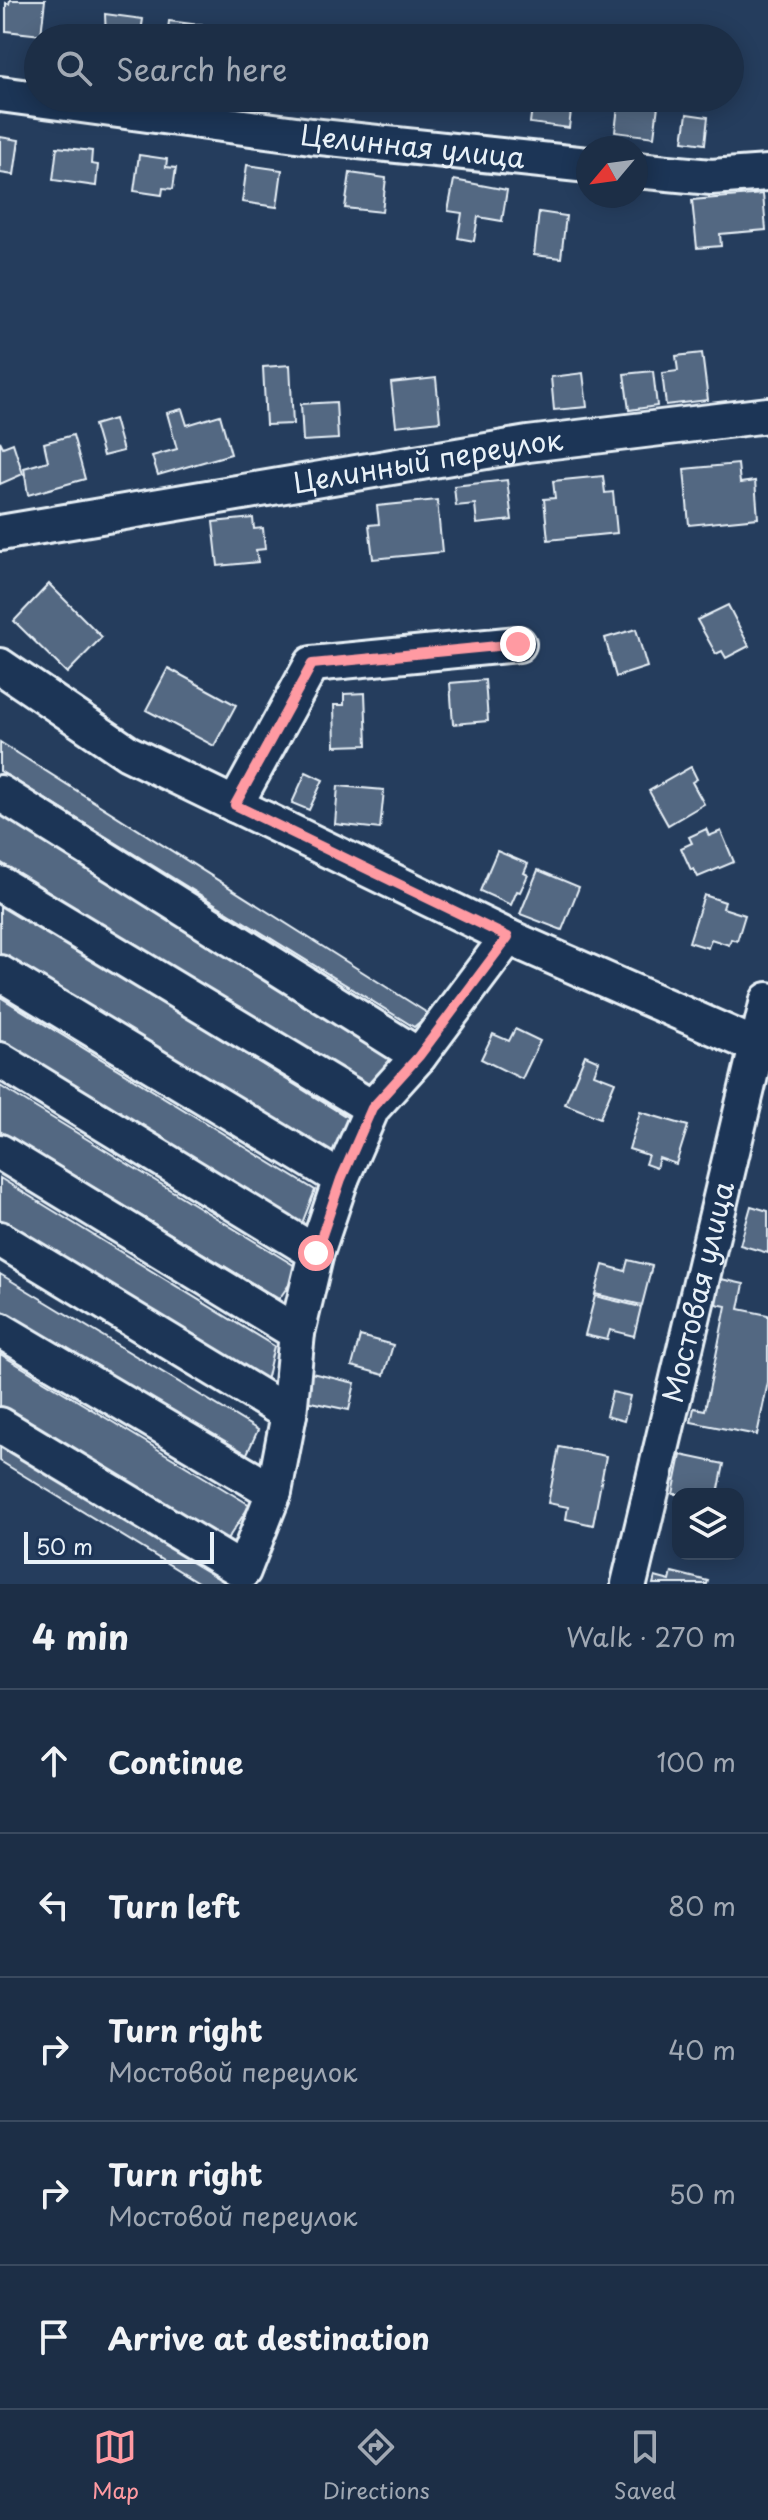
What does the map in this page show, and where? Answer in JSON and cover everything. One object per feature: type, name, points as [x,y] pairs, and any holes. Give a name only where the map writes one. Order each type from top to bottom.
[{"type":"street","name":"Целинная улица","points":[[0,94],[24,97]]},
{"type":"street","name":"Целинная улица","points":[[133,112],[311,136],[576,164]]},
{"type":"street","points":[[648,171],[711,177],[768,173]]},
{"type":"street","name":"Целинный переулок","points":[[0,533],[528,444],[768,415]]},
{"type":"street","points":[[235,805],[312,664],[518,644]]},
{"type":"street","points":[[0,666],[128,753],[508,937],[763,1048]]},
{"type":"street","points":[[0,793],[419,1056]]},
{"type":"street","points":[[0,884],[372,1108]]},
{"type":"street","points":[[0,1425],[243,1571],[274,1492],[289,1414],[297,1333],[316,1253],[341,1179],[372,1108],[419,1056],[508,937]]},
{"type":"street","points":[[0,973],[341,1179]]},
{"type":"street","name":"Мостовая улица","points":[[629,1584],[763,1048],[768,1000]]},
{"type":"street","points":[[0,1060],[316,1253]]},
{"type":"street","points":[[0,1152],[297,1333]]},
{"type":"street","points":[[0,1239],[289,1414]]},
{"type":"street","points":[[0,1330],[274,1492]]},
{"type":"building","points":[[10,0],[45,0],[42,24],[24,24],[24,33],[6,31],[6,3],[9,4]]},
{"type":"building","points":[[105,14],[143,19],[142,24],[105,24]]},
{"type":"building","points":[[531,112],[571,112],[569,128],[530,123]]},
{"type":"building","points":[[617,112],[657,112],[654,137],[615,132]]},
{"type":"building","points":[[687,114],[708,117],[705,144],[683,141]]},
{"type":"building","points":[[0,137],[19,140],[14,175],[0,173]]},
{"type":"building","points":[[57,147],[92,151],[91,164],[98,165],[96,186],[53,180]]},
{"type":"building","points":[[139,155],[167,159],[166,167],[176,168],[173,189],[163,188],[162,195],[134,191]]},
{"type":"building","points":[[247,165],[282,170],[277,207],[242,202]]},
{"type":"building","points":[[350,173],[386,178],[382,212],[345,208]]},
{"type":"building","points":[[454,180],[507,190],[502,221],[478,217],[474,241],[458,238],[462,213],[448,211]]},
{"type":"building","points":[[763,194],[766,230],[720,234],[721,246],[697,248],[692,200]]},
{"type":"building","points":[[539,212],[566,216],[561,258],[534,255]]},
{"type":"building","points":[[702,353],[708,400],[666,405],[662,373],[678,371],[676,356]]},
{"type":"building","points":[[290,365],[293,424],[266,425],[263,367]]},
{"type":"building","points":[[653,371],[657,406],[629,410],[624,374]]},
{"type":"building","points":[[583,373],[587,407],[554,410],[551,377]]},
{"type":"building","points":[[436,378],[440,421],[396,426],[391,383]]},
{"type":"building","points":[[336,402],[338,439],[303,441],[301,404]]},
{"type":"building","points":[[182,409],[187,425],[220,415],[231,454],[158,475],[152,456],[177,449],[167,413]]},
{"type":"building","points":[[114,419],[123,451],[103,456],[94,425]]},
{"type":"building","points":[[73,435],[85,479],[28,495],[24,468],[48,461],[44,443]]},
{"type":"building","points":[[0,441],[3,447],[13,443],[23,474],[0,484]]},
{"type":"building","points":[[738,464],[740,483],[755,481],[758,518],[689,525],[684,469]]},
{"type":"building","points":[[603,476],[605,493],[613,492],[617,533],[548,540],[544,499],[555,498],[553,481]]},
{"type":"building","points":[[507,480],[512,520],[477,524],[475,504],[456,506],[454,486]]},
{"type":"building","points":[[437,500],[442,552],[373,559],[369,525],[379,524],[377,506]]},
{"type":"building","points":[[253,518],[254,529],[263,528],[265,549],[256,550],[258,562],[218,566],[213,522]]},
{"type":"building","points":[[49,584],[102,637],[67,673],[14,621]]},
{"type":"building","points":[[728,605],[749,646],[726,658],[722,651],[716,654],[697,620]]},
{"type":"building","points":[[636,629],[647,667],[616,677],[605,638]]},
{"type":"building","points":[[168,668],[236,705],[214,746],[146,710]]},
{"type":"building","points":[[485,680],[488,721],[453,724],[450,683]]},
{"type":"building","points":[[365,693],[367,745],[335,746],[334,705],[344,705],[344,694]]},
{"type":"building","points":[[0,742],[429,1014],[414,1027],[0,771]]},
{"type":"building","points":[[691,767],[697,779],[692,782],[704,804],[668,825],[649,791]]},
{"type":"building","points":[[306,772],[323,780],[309,810],[292,803]]},
{"type":"building","points":[[338,786],[384,790],[380,829],[335,824]]},
{"type":"building","points":[[0,812],[397,1051],[375,1091],[0,862]]},
{"type":"building","points":[[706,829],[709,836],[721,831],[734,862],[698,877],[694,869],[691,870],[681,848],[692,843],[689,837]]},
{"type":"building","points":[[497,851],[528,864],[524,873],[528,875],[511,905],[480,891]]},
{"type":"building","points":[[538,870],[579,887],[562,930],[520,914]]},
{"type":"building","points":[[704,895],[725,902],[723,908],[745,915],[737,941],[731,939],[729,945],[711,939],[708,948],[689,942]]},
{"type":"building","points":[[0,902],[350,1119],[328,1161],[0,956]]},
{"type":"building","points":[[0,997],[315,1190],[299,1231],[0,1044]]},
{"type":"building","points":[[515,1029],[540,1041],[522,1079],[481,1059],[493,1034],[509,1041]]},
{"type":"building","points":[[585,1055],[599,1061],[594,1074],[615,1082],[600,1118],[565,1104]]},
{"type":"building","points":[[0,1086],[300,1269],[279,1299],[0,1131]]},
{"type":"building","points":[[640,1112],[688,1126],[676,1164],[659,1158],[656,1168],[645,1164],[648,1155],[629,1149]]},
{"type":"building","points":[[0,1178],[274,1346],[266,1381],[0,1219]]},
{"type":"building","points":[[751,1206],[768,1211],[768,1253],[740,1245]]},
{"type":"building","points":[[628,1260],[652,1266],[642,1305],[595,1294],[603,1265],[625,1271]]},
{"type":"building","points":[[0,1274],[258,1430],[244,1460],[0,1312]]},
{"type":"building","points":[[721,1279],[744,1284],[739,1309],[768,1315],[768,1382],[757,1435],[691,1422],[694,1408],[705,1410],[726,1306],[716,1304]]},
{"type":"building","points":[[595,1296],[641,1307],[634,1336],[610,1330],[607,1340],[585,1335]]},
{"type":"building","points":[[360,1336],[393,1345],[384,1375],[352,1366]]},
{"type":"building","points":[[0,1354],[250,1505],[225,1543],[0,1407]]},
{"type":"building","points":[[307,1372],[355,1383],[349,1410],[301,1400]]},
{"type":"building","points":[[612,1392],[630,1396],[624,1421],[606,1416]]},
{"type":"building","points":[[0,1439],[230,1578],[226,1584],[201,1584],[0,1461]]},
{"type":"building","points":[[559,1447],[606,1456],[593,1525],[566,1519],[568,1507],[548,1503]]},
{"type":"building","points":[[681,1455],[724,1464],[719,1488],[674,1488]]},
{"type":"building","points":[[672,1572],[708,1581],[707,1584],[653,1584],[655,1577],[670,1581]]},
{"type":"route","points":[[316,1253],[341,1179],[372,1108],[419,1056],[508,937],[235,805],[312,664],[518,644]]}]
